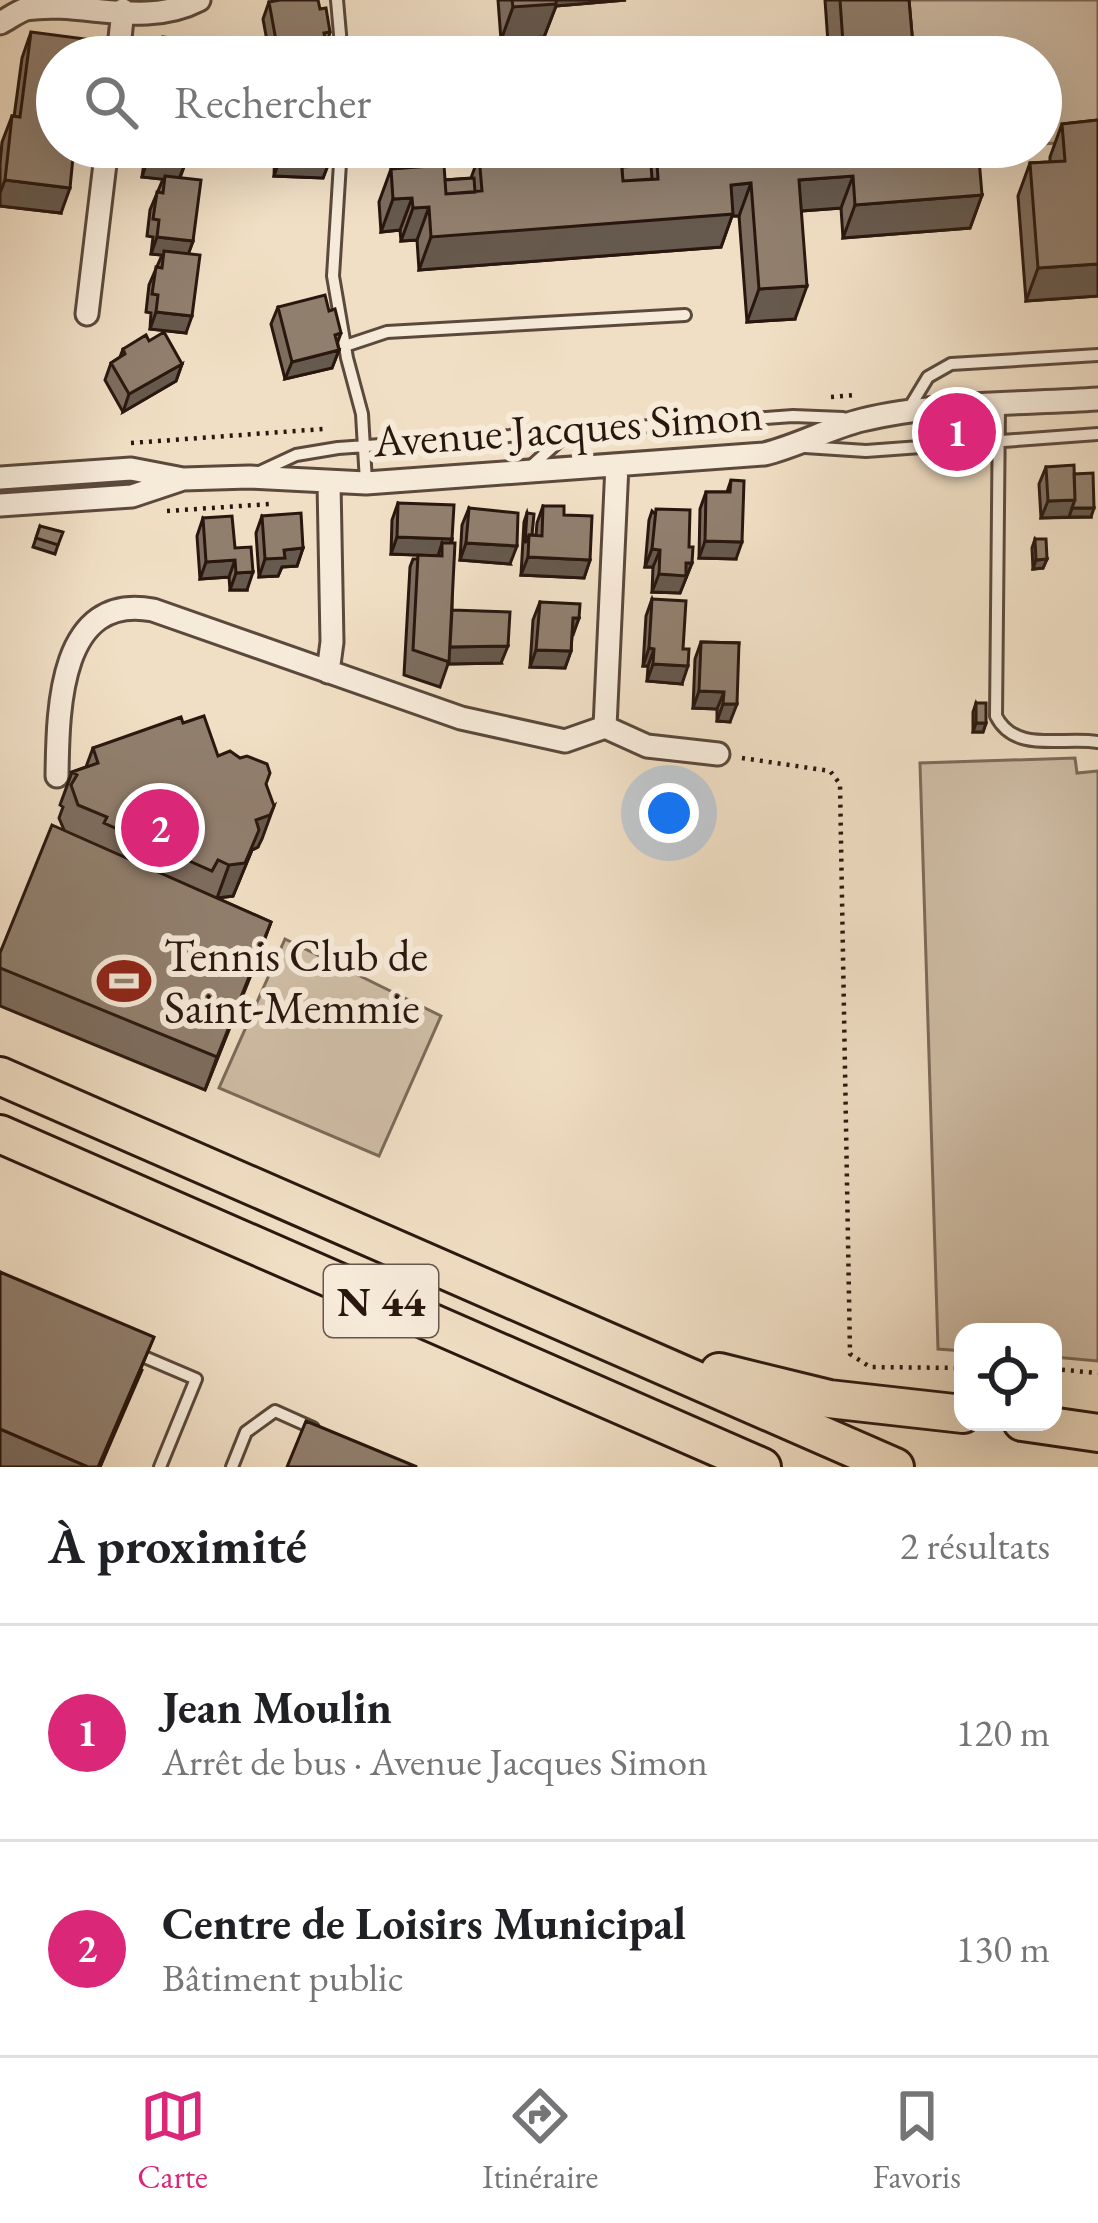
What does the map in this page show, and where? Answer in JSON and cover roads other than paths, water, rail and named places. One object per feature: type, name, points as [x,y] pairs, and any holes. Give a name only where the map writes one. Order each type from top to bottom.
[{"type":"main road","name":"N 44","points":[[0,1076],[895,1467]]},
{"type":"main road","name":"N 44","points":[[0,1133],[762,1467]]},
{"type":"main road","points":[[634,1354],[829,1399],[954,1413]]},
{"type":"main road","points":[[1062,1428],[1098,1433]]},
{"type":"street","points":[[0,23],[29,8],[71,5],[157,14],[199,0]]},
{"type":"street","points":[[121,36],[124,10]]},
{"type":"street","points":[[87,314],[104,168]]},
{"type":"street","name":"Avenue Jacques Simon","points":[[0,478],[131,469],[183,479],[249,477],[328,483],[525,472],[764,454],[864,420],[906,413],[1098,399]]},
{"type":"street","points":[[605,727],[617,465]]},
{"type":"street","name":"Avenue Jacques Simon","points":[[0,506],[132,496],[183,479]]},
{"type":"street","points":[[328,483],[332,642],[328,672]]},
{"type":"street","points":[[57,776],[62,688],[71,658],[103,614],[129,605],[461,718],[565,741],[605,727],[647,746],[718,754]]},
{"type":"lane","points":[[337,0],[340,36]]},
{"type":"lane","points":[[340,168],[334,275],[362,414],[367,482]]},
{"type":"lane","points":[[345,346],[387,332],[685,315]]},
{"type":"lane","points":[[906,413],[928,377],[951,364],[1098,355]]},
{"type":"lane","points":[[999,406],[996,716],[1019,740],[1098,742]]},
{"type":"lane","points":[[249,477],[296,455],[364,446],[793,416],[864,420]]},
{"type":"lane","points":[[525,472],[571,431]]},
{"type":"lane","points":[[795,447],[866,451],[1098,434]]},
{"type":"lane","points":[[131,1351],[196,1378],[160,1467]]},
{"type":"lane","points":[[232,1467],[246,1432],[275,1411],[318,1430]]},
{"type":"place","name":"Jean Moulin","points":[[957,432]]},
{"type":"place","name":"Centre de Loisirs Municipal","points":[[160,828]]},
{"type":"place","name":"Tennis Club de Saint-Memmie","points":[[124,981]]}]
